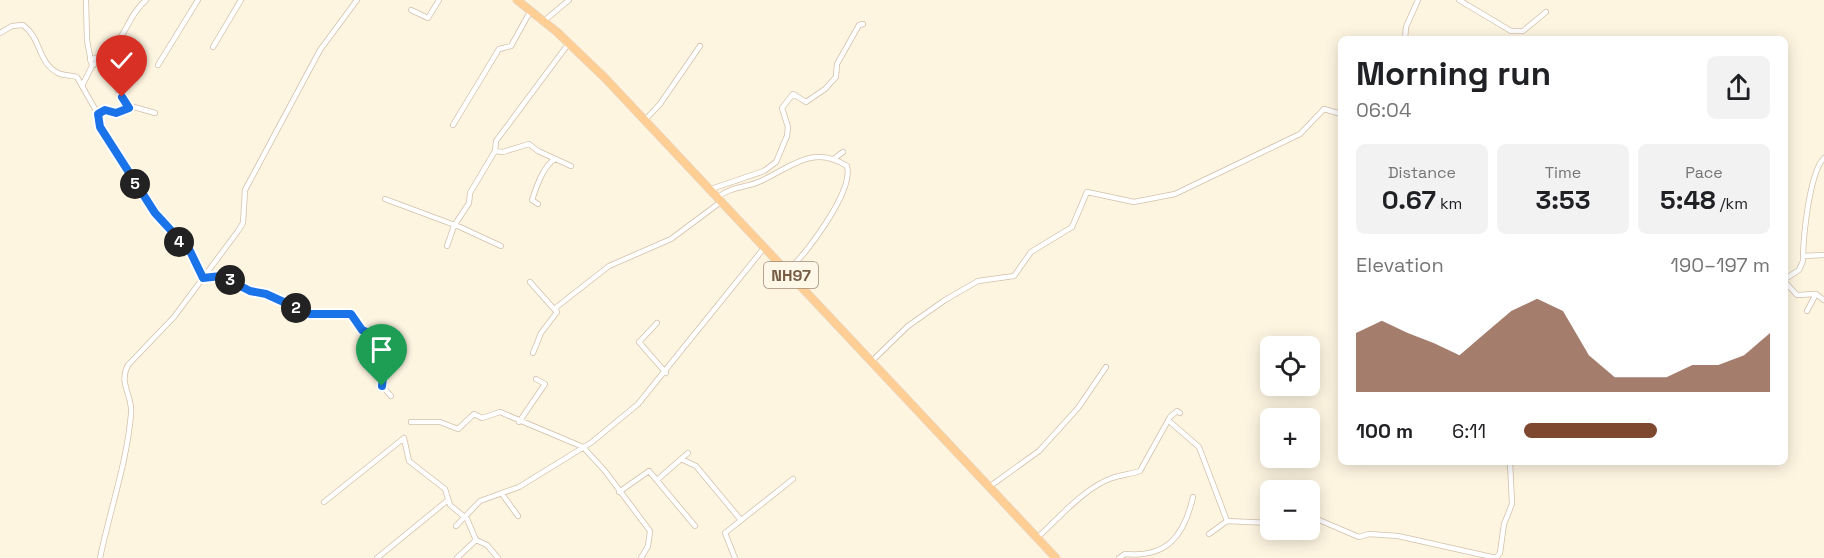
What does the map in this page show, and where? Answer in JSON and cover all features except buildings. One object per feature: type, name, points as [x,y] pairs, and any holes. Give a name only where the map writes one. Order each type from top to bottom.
[{"type":"highway","name":"NH97","points":[[517,0],[569,43],[645,120],[1056,558]]},
{"type":"street","points":[[86,0],[92,66]]},
{"type":"street","points":[[90,60],[104,56],[114,48],[146,0]]},
{"type":"street","points":[[158,65],[198,0]]},
{"type":"street","points":[[213,47],[241,0]]},
{"type":"street","points":[[100,558],[118,487],[132,411],[124,387],[123,373],[174,317],[243,223],[245,190],[321,50],[357,0]]},
{"type":"street","points":[[411,10],[428,18],[439,0]]},
{"type":"street","points":[[544,21],[569,0]]},
{"type":"street","points":[[1405,36],[1408,20],[1418,0]]},
{"type":"street","points":[[1459,0],[1510,32],[1523,31],[1546,12]]},
{"type":"street","points":[[453,125],[486,65],[499,49],[512,46],[531,10]]},
{"type":"street","points":[[711,189],[764,171],[776,162],[787,136],[788,127],[782,108],[793,94],[806,102],[825,89],[836,77],[837,64],[859,24],[863,24]]},
{"type":"street","points":[[0,33],[12,26],[23,26],[36,38],[45,63],[59,73],[77,77],[98,114],[100,127],[130,177],[164,225],[190,251],[203,278]]},
{"type":"street","points":[[447,246],[454,226],[495,151],[496,141],[569,43]]},
{"type":"street","points":[[645,120],[660,104],[700,46]]},
{"type":"street","points":[[82,86],[92,66],[100,60],[129,108]]},
{"type":"street","points":[[98,114],[105,110],[116,113],[134,107],[155,113]]},
{"type":"street","points":[[872,361],[908,326],[978,280],[1014,276],[1031,252],[1072,227],[1087,192],[1134,202],[1175,194],[1300,134],[1324,109],[1338,113]]},
{"type":"street","points":[[495,151],[503,152],[529,144],[571,166]]},
{"type":"street","points":[[835,158],[843,152]]},
{"type":"street","points":[[554,309],[609,266],[671,239],[720,199],[728,189],[761,181],[806,158],[835,158],[847,166],[849,174],[819,232],[788,272]]},
{"type":"street","points":[[1788,279],[1799,270],[1813,182],[1818,164],[1824,158]]},
{"type":"street","points":[[538,204],[532,200],[534,192],[548,163],[555,159]]},
{"type":"street","points":[[385,199],[501,246]]},
{"type":"street","points":[[456,526],[480,501],[519,487],[583,447],[638,404],[666,373],[691,337],[765,247]]},
{"type":"street","points":[[1803,256],[1824,255]]},
{"type":"street","points":[[203,278],[221,276],[250,291],[266,294],[310,314],[351,314],[362,330],[380,338],[385,358],[382,386],[391,396]]},
{"type":"street","points":[[530,282],[557,312],[541,333],[532,353]]},
{"type":"street","points":[[1788,284],[1797,295],[1816,294],[1824,300]]},
{"type":"street","points":[[1807,311],[1816,294]]},
{"type":"street","points":[[657,323],[639,342],[666,373]]},
{"type":"street","points":[[989,487],[1039,451],[1078,408],[1106,367]]},
{"type":"street","points":[[519,422],[545,384],[536,379]]},
{"type":"street","points":[[411,422],[440,422],[458,429],[474,414],[482,418],[500,412],[519,422],[550,431],[583,447],[605,471],[651,534],[641,558]]},
{"type":"street","points":[[1037,538],[1074,504],[1100,485],[1140,471],[1168,421],[1173,414],[1180,413]]},
{"type":"street","points":[[1168,421],[1199,447],[1227,522]]},
{"type":"street","points":[[324,502],[404,438],[409,461],[445,489],[450,505],[463,517],[476,540],[487,544],[498,558]]},
{"type":"street","points":[[657,480],[688,453]]},
{"type":"street","points":[[681,459],[696,466],[740,519]]},
{"type":"street","points":[[1320,520],[1359,537],[1370,534],[1398,536],[1496,558],[1500,553],[1504,524],[1512,504],[1510,465]]},
{"type":"street","points":[[619,492],[649,471],[695,526]]},
{"type":"street","points":[[735,558],[725,534],[740,519],[793,479]]},
{"type":"street","points":[[502,494],[518,516]]},
{"type":"street","points":[[1119,558],[1125,554],[1142,556],[1153,553],[1170,544],[1185,525],[1193,496]]},
{"type":"street","points":[[377,558],[448,500]]},
{"type":"street","points":[[1209,534],[1227,522],[1260,523]]},
{"type":"street","points":[[457,558],[476,540]]},
{"type":"route","points":[[122,97],[129,108],[116,113],[105,110],[98,114],[100,127],[155,213],[174,237],[193,255],[203,278],[221,276],[250,291],[266,294],[310,314],[351,314],[362,330],[380,338],[385,358],[382,386]]}]
